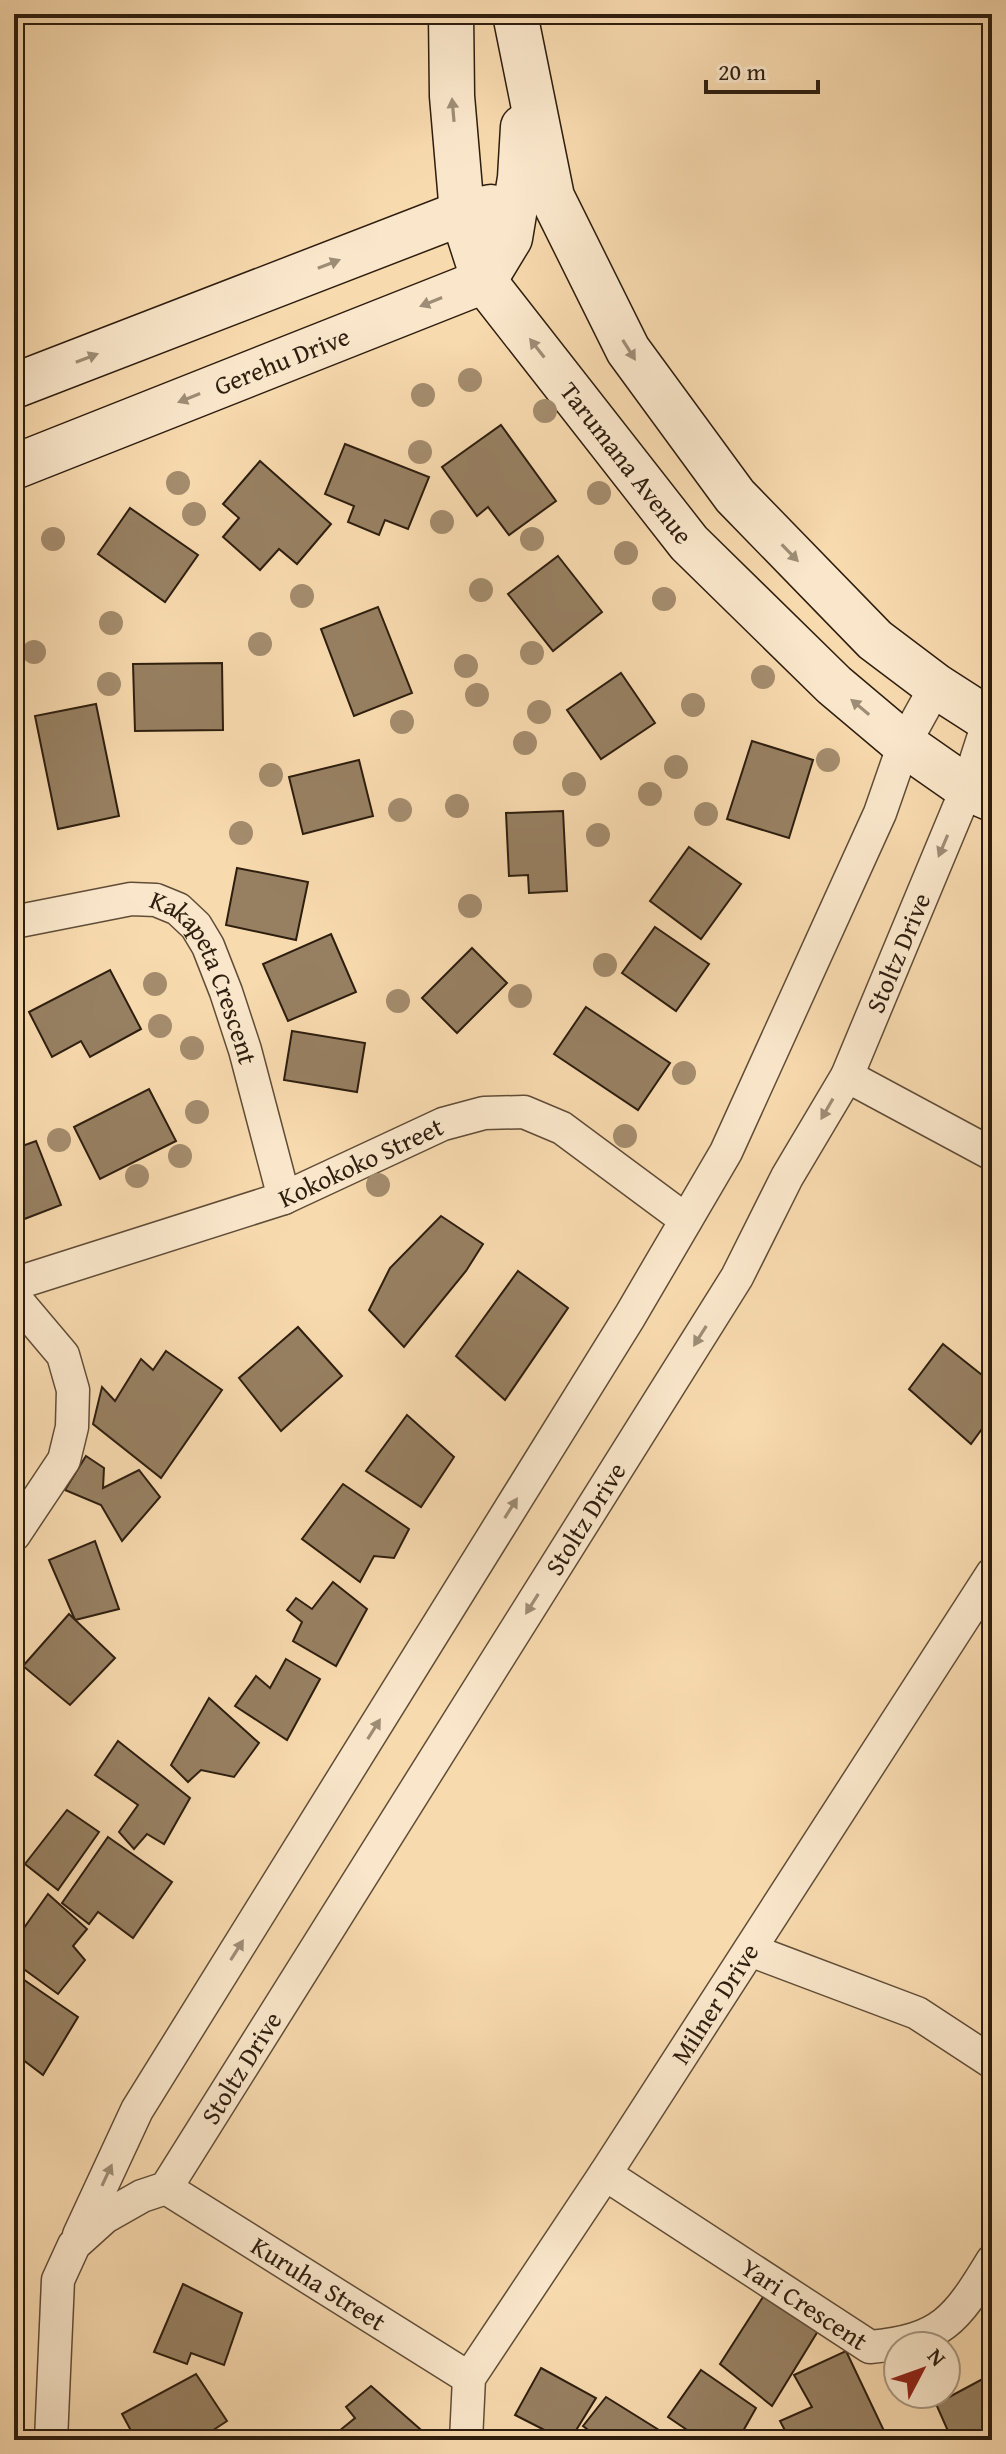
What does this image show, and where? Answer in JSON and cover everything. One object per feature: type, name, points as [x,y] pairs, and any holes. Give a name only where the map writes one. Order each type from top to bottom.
[{"type":"street","name":"Tarumana Avenue","points":[[451,14],[452,96],[462,213],[484,281],[689,543],[834,685],[904,744],[979,793]]},
{"type":"street","points":[[515,14],[552,197],[628,350],[735,496],[875,640],[936,686],[991,721]]},
{"type":"street","points":[[484,281],[510,238],[520,178],[527,73]]},
{"type":"street","points":[[14,386],[462,213],[491,207],[536,229],[584,262]]},
{"type":"street","name":"Gerehu Drive","points":[[14,467],[484,281]]},
{"type":"street","points":[[51,2440],[58,2280],[137,2110],[613,1343],[686,1220],[732,1138],[880,813],[904,744],[936,686]]},
{"type":"street","name":"Stoltz Drive","points":[[166,2188],[737,1277],[787,1177],[847,1076],[979,793],[991,721]]},
{"type":"street","name":"Kakapeta Crescent","points":[[14,922],[131,899],[156,900],[178,909],[196,926],[208,946],[245,1050],[284,1198]]},
{"type":"street","points":[[847,1076],[992,1154]]},
{"type":"street","name":"Kokokoko Street","points":[[14,1284],[284,1198],[443,1124],[484,1113],[524,1112],[562,1128],[686,1220]]},
{"type":"street","points":[[14,1297],[63,1355],[73,1390],[72,1427],[64,1460],[14,1535]]},
{"type":"street","name":"Milner Drive","points":[[469,2378],[986,1594]]},
{"type":"street","points":[[750,1950],[917,2013],[992,2062]]},
{"type":"street","name":"Yari Crescent","points":[[605,2174],[870,2347],[904,2344],[936,2330],[963,2307],[992,2261]]},
{"type":"street","points":[[74,2245],[105,2217],[142,2196],[166,2188]]},
{"type":"street","name":"Kuruha Street","points":[[166,2188],[469,2378]]},
{"type":"street","points":[[466,2440],[469,2378]]},
{"type":"building","points":[[501,425],[556,501],[509,535],[488,507],[477,516],[442,467]]},
{"type":"building","points":[[345,444],[429,477],[408,529],[385,520],[379,535],[348,522],[354,506],[325,494]]},
{"type":"building","points":[[260,461],[331,524],[297,564],[279,549],[260,570],[223,537],[239,518],[223,504]]},
{"type":"building","points":[[130,508],[198,555],[165,602],[98,554]]},
{"type":"building","points":[[558,556],[602,612],[553,651],[508,594]]},
{"type":"building","points":[[378,607],[412,693],[354,716],[321,629]]},
{"type":"building","points":[[222,663],[223,730],[135,731],[133,664]]},
{"type":"building","points":[[621,673],[655,723],[601,759],[567,710]]},
{"type":"building","points":[[96,704],[119,816],[58,829],[35,716]]},
{"type":"building","points":[[752,741],[813,760],[789,838],[727,819]]},
{"type":"building","points":[[359,760],[373,816],[303,834],[289,777]]},
{"type":"building","points":[[563,811],[567,891],[529,893],[528,875],[509,876],[506,813]]},
{"type":"building","points":[[689,847],[741,884],[701,939],[650,901]]},
{"type":"building","points":[[237,868],[308,882],[296,940],[226,925]]},
{"type":"building","points":[[655,927],[709,964],[676,1011],[622,973]]},
{"type":"building","points":[[331,934],[356,992],[288,1021],[263,964]]},
{"type":"building","points":[[472,948],[507,983],[457,1033],[422,998]]},
{"type":"building","points":[[110,970],[141,1029],[90,1057],[81,1041],[52,1057],[29,1012]]},
{"type":"building","points":[[586,1007],[670,1063],[638,1110],[554,1054]]},
{"type":"building","points":[[292,1031],[365,1043],[357,1092],[284,1080]]},
{"type":"building","points":[[149,1089],[176,1141],[100,1179],[74,1127]]},
{"type":"building","points":[[36,1141],[61,1205],[14,1223],[14,1149]]},
{"type":"building","points":[[441,1216],[483,1244],[466,1271],[404,1347],[369,1310],[390,1268]]},
{"type":"building","points":[[518,1271],[568,1308],[505,1400],[456,1356]]},
{"type":"building","points":[[298,1327],[342,1376],[281,1431],[239,1378]]},
{"type":"building","points":[[943,1344],[992,1383],[992,1415],[971,1444],[909,1389]]},
{"type":"building","points":[[166,1351],[222,1390],[161,1478],[93,1424],[102,1387],[115,1401],[141,1359],[153,1370]]},
{"type":"building","points":[[407,1415],[454,1457],[421,1507],[366,1471]]},
{"type":"building","points":[[86,1456],[104,1468],[103,1488],[139,1470],[160,1497],[122,1541],[101,1505],[65,1490]]},
{"type":"building","points":[[343,1484],[409,1529],[394,1558],[374,1556],[360,1582],[302,1539]]},
{"type":"building","points":[[95,1541],[119,1609],[75,1620],[49,1560]]},
{"type":"building","points":[[333,1582],[367,1609],[336,1666],[293,1641],[302,1622],[287,1610],[296,1598],[312,1609]]},
{"type":"building","points":[[69,1614],[115,1658],[70,1705],[23,1666]]},
{"type":"building","points":[[286,1659],[320,1679],[287,1740],[235,1706],[256,1676],[270,1688]]},
{"type":"building","points":[[209,1698],[259,1743],[234,1777],[201,1770],[188,1782],[171,1765]]},
{"type":"building","points":[[118,1741],[190,1798],[164,1844],[147,1834],[134,1849],[119,1832],[138,1805],[95,1775]]},
{"type":"building","points":[[67,1810],[99,1832],[58,1890],[25,1864]]},
{"type":"building","points":[[108,1837],[172,1882],[133,1938],[98,1912],[89,1924],[62,1903]]},
{"type":"building","points":[[48,1894],[87,1929],[73,1946],[85,1960],[58,1994],[14,1962],[14,1942]]},
{"type":"building","points":[[14,1973],[78,2017],[43,2075],[14,2053]]},
{"type":"building","points":[[183,2284],[242,2313],[224,2365],[191,2353],[187,2364],[154,2352]]},
{"type":"building","points":[[760,2294],[818,2331],[772,2406],[720,2364],[763,2297]]},
{"type":"building","points":[[846,2351],[886,2435],[877,2440],[790,2440],[780,2421],[812,2407],[794,2375]]},
{"type":"building","points":[[541,2368],[596,2398],[570,2440],[564,2440],[515,2415]]},
{"type":"building","points":[[701,2370],[756,2408],[738,2440],[702,2440],[668,2417]]},
{"type":"building","points":[[196,2374],[227,2421],[198,2440],[136,2440],[122,2414]]},
{"type":"building","points":[[992,2374],[992,2440],[952,2440],[939,2410],[962,2410],[962,2390]]},
{"type":"building","points":[[371,2386],[420,2429],[407,2440],[347,2440],[339,2431],[355,2418],[346,2407]]},
{"type":"building","points":[[606,2397],[675,2440],[597,2440],[599,2438],[583,2426]]}]
